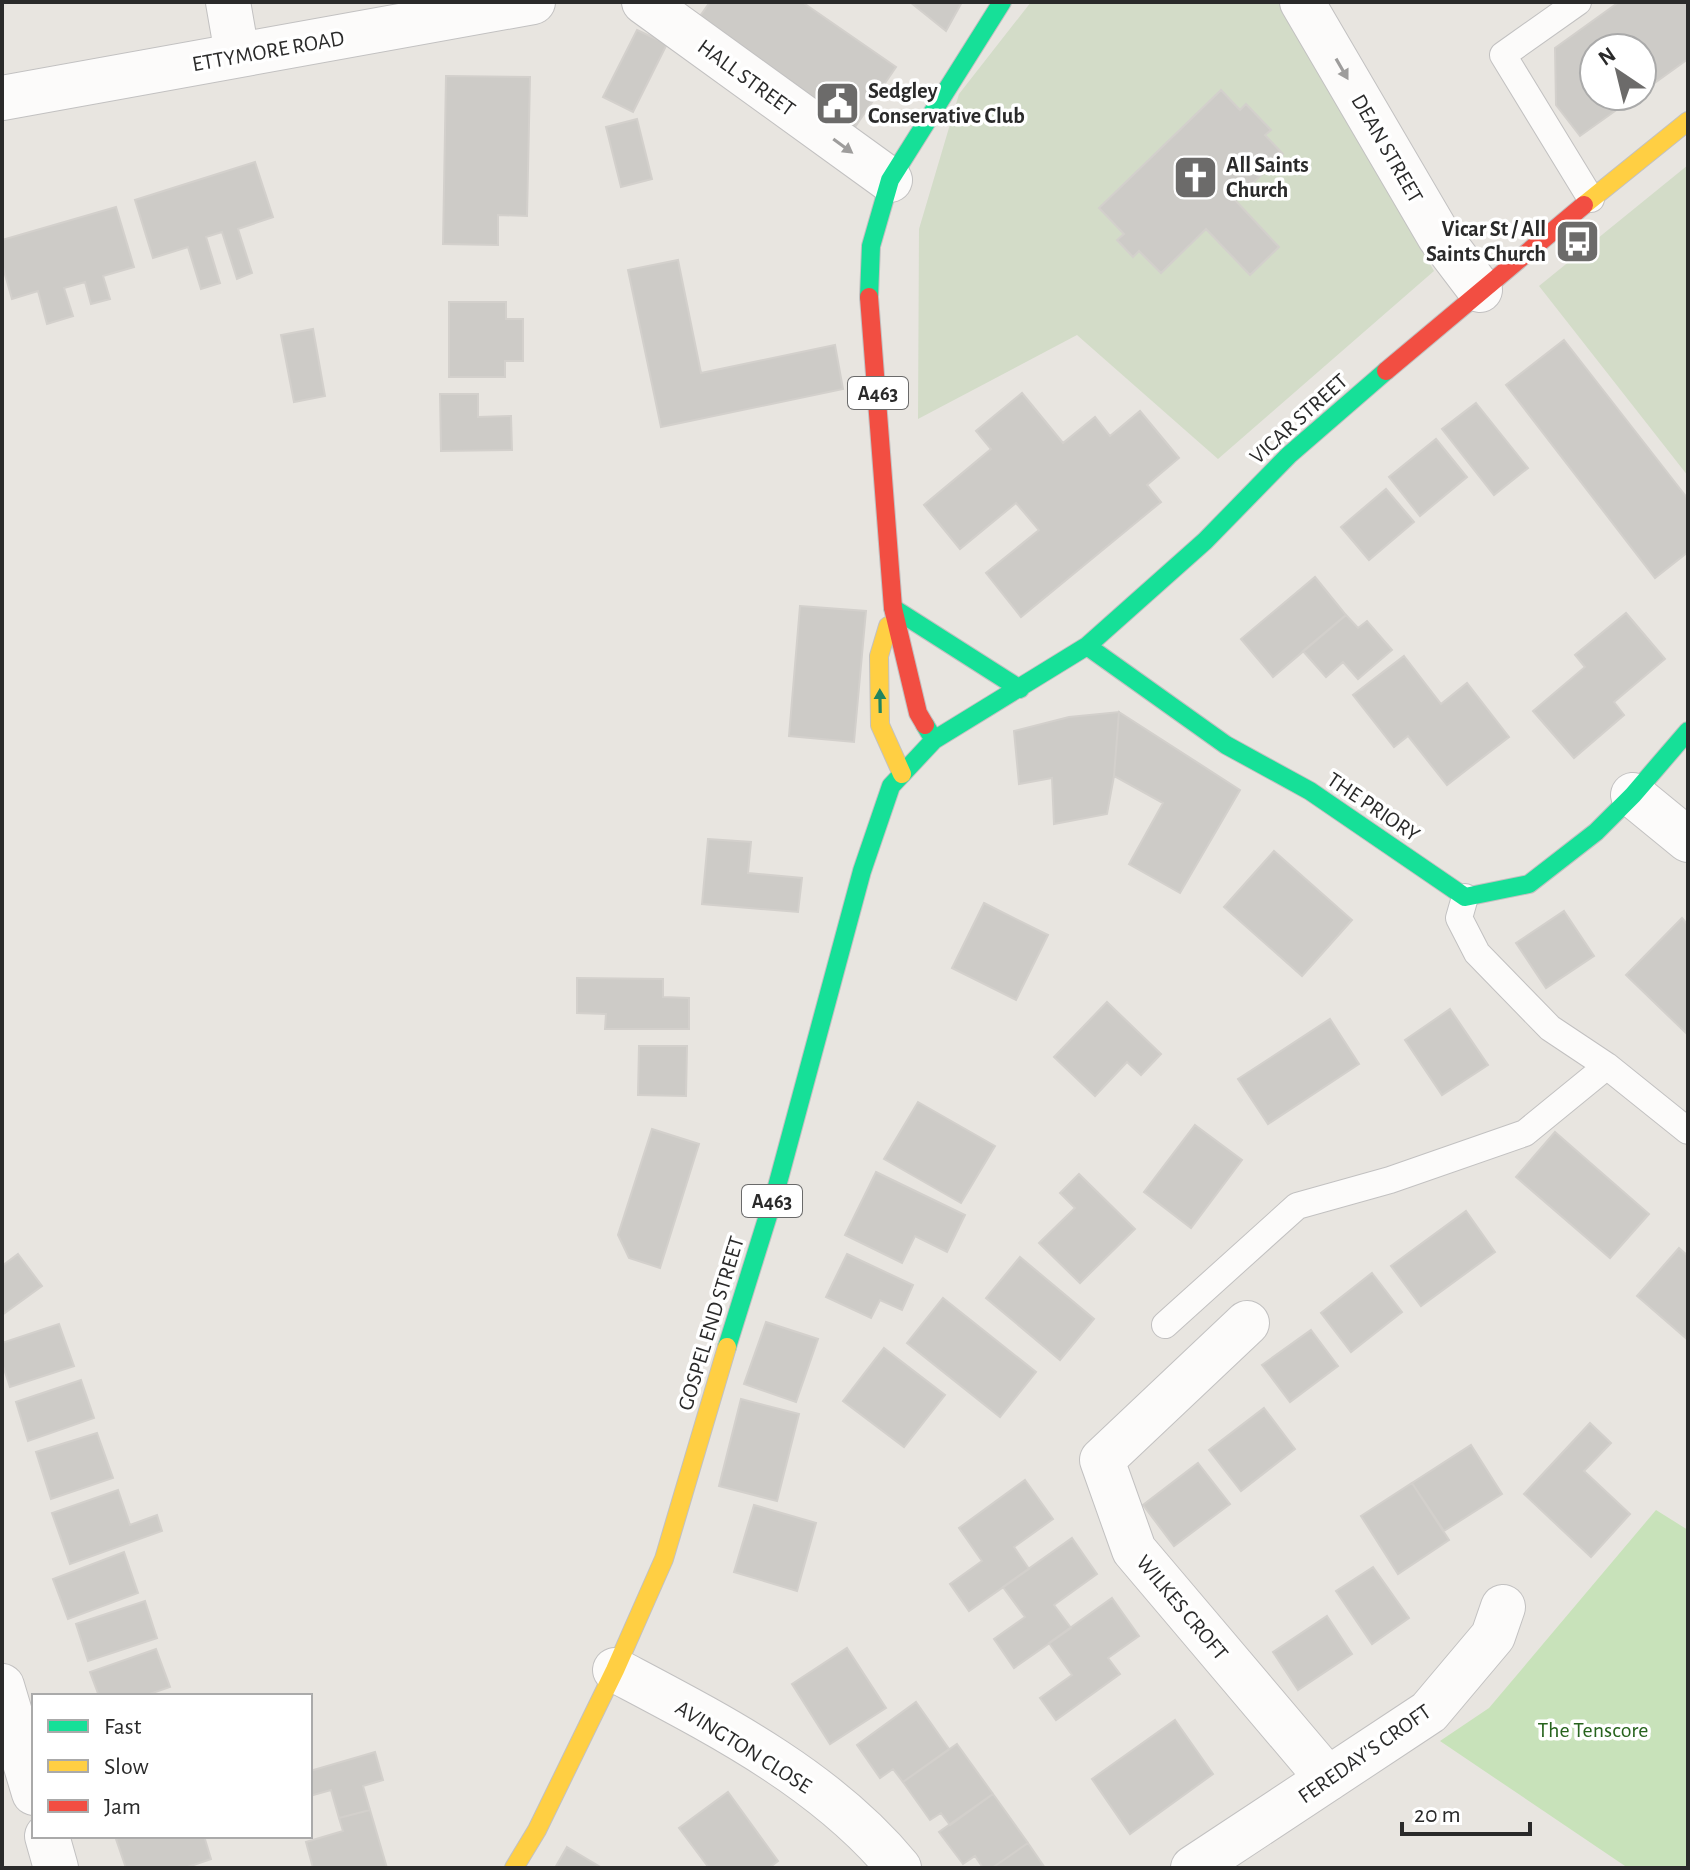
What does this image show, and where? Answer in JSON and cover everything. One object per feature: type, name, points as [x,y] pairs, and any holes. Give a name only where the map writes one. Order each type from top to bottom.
[{"type":"main road","name":"A463","points":[[934,740],[918,713],[893,608],[877,384],[868,308],[871,246],[890,180],[1002,2]]},
{"type":"main road","name":"VICAR STREET","points":[[934,740],[1087,646],[1205,541],[1289,455],[1480,290],[1688,121]]},
{"type":"main road","name":"A463","points":[[893,608],[879,656],[880,725],[902,774]]},
{"type":"main road","points":[[893,608],[1020,689]]},
{"type":"main road","name":"THE PRIORY","points":[[1087,646],[1226,745],[1310,791],[1465,897]]},
{"type":"main road","points":[[1465,897],[1529,884],[1596,832],[1633,795],[1688,731]]},
{"type":"main road","name":"GOSPEL END STREET","points":[[514,1868],[537,1830],[615,1670],[664,1559],[776,1190],[862,871],[891,786],[934,740]]},
{"type":"street","points":[[228,2],[237,54]]},
{"type":"street","name":"ETTYMORE ROAD","points":[[2,98],[533,2]]},
{"type":"street","name":"HALL STREET","points":[[644,2],[890,180]]},
{"type":"street","name":"DEAN STREET","points":[[1302,2],[1439,236],[1480,290]]},
{"type":"street","points":[[1633,795],[1688,840]]},
{"type":"street","name":"WILKES CROFT","points":[[1247,1323],[1102,1460],[1134,1550],[1328,1779]]},
{"type":"street","name":"FEREDAY'S CROFT","points":[[1193,1868],[1429,1712],[1493,1636],[1503,1607]]},
{"type":"street","name":"AVINGTON CLOSE","points":[[615,1670],[678,1703],[797,1775],[877,1841],[899,1868]]},
{"type":"street","points":[[2,1686],[32,1786]]},
{"type":"street","points":[[48,1838],[56,1868]]},
{"type":"lane","points":[[1578,2],[1503,55],[1591,199]]},
{"type":"lane","points":[[1465,897],[1459,918],[1477,953],[1550,1028],[1607,1066],[1688,1131]]},
{"type":"lane","points":[[1165,1325],[1297,1206],[1390,1180],[1525,1133],[1607,1066]]},
{"type":"green space","points":[[1031,2],[1281,2],[1434,271],[1218,459],[1077,335],[918,419],[919,229],[959,94]]},
{"type":"green space","points":[[1688,165],[1688,476],[1539,286]]},
{"type":"green space","name":"The Tenscore","points":[[1656,1510],[1688,1530],[1688,1868],[1628,1868],[1440,1741],[1489,1708]]},
{"type":"building","points":[[710,2],[802,2],[896,67],[855,127],[698,19]]},
{"type":"building","points":[[910,2],[962,2],[946,31]]},
{"type":"building","points":[[1619,2],[1688,2],[1688,59],[1658,81],[1658,32],[1578,32],[1578,112],[1614,112],[1580,136],[1556,105],[1555,48]]},
{"type":"building","points":[[637,30],[667,44],[633,112],[603,97]]},
{"type":"building","points":[[446,76],[530,77],[527,216],[498,215],[498,245],[443,244]]},
{"type":"building","name":"All Saints Church","points":[[1221,90],[1240,110],[1246,104],[1271,130],[1265,135],[1283,154],[1235,200],[1279,247],[1250,275],[1206,229],[1161,273],[1139,251],[1133,257],[1117,240],[1124,234],[1099,208]]},
{"type":"building","points":[[637,119],[652,179],[621,187],[606,127]]},
{"type":"building","points":[[255,162],[273,217],[238,229],[252,273],[237,279],[222,232],[206,237],[220,283],[201,289],[188,247],[153,258],[135,200]]},
{"type":"building","points":[[116,207],[134,267],[103,276],[110,299],[91,304],[85,282],[64,288],[73,316],[47,324],[38,291],[12,299],[2,264],[2,240]]},
{"type":"building","points":[[678,260],[701,373],[835,345],[843,389],[661,427],[628,270]]},
{"type":"building","points":[[449,302],[506,302],[506,319],[523,319],[523,361],[505,361],[505,377],[449,377]]},
{"type":"building","points":[[313,329],[325,396],[294,402],[281,335]]},
{"type":"building","points":[[1564,340],[1688,499],[1688,552],[1655,578],[1506,385]]},
{"type":"building","points":[[1022,393],[1063,443],[1095,417],[1110,436],[1140,411],[1179,458],[1147,485],[1161,502],[1021,617],[986,573],[1039,530],[1016,503],[960,549],[924,505],[991,449],[976,431]]},
{"type":"building","points":[[440,394],[478,394],[478,417],[511,416],[512,450],[441,451]]},
{"type":"building","points":[[1476,403],[1528,468],[1494,495],[1442,429]]},
{"type":"building","points":[[1436,439],[1467,477],[1420,516],[1389,477]]},
{"type":"building","points":[[1386,489],[1414,522],[1369,560],[1341,527]]},
{"type":"building","points":[[1315,577],[1346,615],[1273,677],[1241,639]]},
{"type":"building","points":[[800,606],[866,611],[854,742],[789,736]]},
{"type":"building","points":[[1626,613],[1665,659],[1614,702],[1624,715],[1574,758],[1533,711],[1585,667],[1575,655]]},
{"type":"building","points":[[1346,615],[1358,628],[1367,621],[1392,650],[1358,679],[1343,662],[1326,677],[1303,651]]},
{"type":"building","points":[[1404,656],[1441,704],[1467,683],[1509,737],[1447,785],[1408,736],[1394,747],[1353,695]]},
{"type":"building","points":[[1119,712],[1240,790],[1180,893],[1129,864],[1163,803],[1114,776]]},
{"type":"building","points":[[1119,712],[1114,776],[1107,814],[1054,824],[1052,778],[1019,784],[1014,731],[1069,717]]},
{"type":"building","points":[[708,839],[751,842],[748,873],[802,878],[798,912],[702,904]]},
{"type":"building","points":[[1274,851],[1352,920],[1302,976],[1224,907]]},
{"type":"building","points":[[984,903],[1048,935],[1016,1000],[952,968]]},
{"type":"building","points":[[1564,911],[1594,956],[1546,988],[1516,943]]},
{"type":"building","points":[[1682,918],[1688,925],[1688,1035],[1626,975]]},
{"type":"building","points":[[577,978],[663,979],[663,997],[689,998],[689,1029],[605,1029],[606,1014],[577,1013]]},
{"type":"building","points":[[1107,1002],[1161,1054],[1141,1075],[1127,1062],[1095,1096],[1054,1057]]},
{"type":"building","points":[[1450,1009],[1488,1065],[1442,1095],[1405,1040]]},
{"type":"building","points":[[1330,1019],[1359,1064],[1268,1124],[1238,1079]]},
{"type":"building","points":[[639,1046],[687,1046],[686,1096],[638,1095]]},
{"type":"building","points":[[918,1102],[995,1146],[961,1203],[884,1159]]},
{"type":"building","points":[[1195,1125],[1242,1160],[1191,1228],[1144,1192]]},
{"type":"building","points":[[652,1129],[699,1144],[660,1268],[629,1258],[618,1235]]},
{"type":"building","points":[[1555,1132],[1649,1214],[1610,1258],[1516,1177]]},
{"type":"building","points":[[876,1172],[965,1215],[947,1252],[915,1236],[902,1263],[845,1235]]},
{"type":"building","points":[[1079,1174],[1135,1229],[1080,1283],[1039,1243],[1075,1208],[1060,1193]]},
{"type":"building","points":[[1466,1211],[1495,1252],[1421,1306],[1391,1266]]},
{"type":"building","points":[[1679,1248],[1688,1256],[1688,1340],[1637,1296]]},
{"type":"building","points":[[18,1254],[42,1286],[2,1315],[2,1266]]},
{"type":"building","points":[[847,1254],[913,1285],[902,1310],[880,1300],[871,1318],[826,1297]]},
{"type":"building","points":[[1020,1257],[1094,1319],[1060,1360],[986,1298]]},
{"type":"building","points":[[1372,1273],[1402,1312],[1351,1352],[1321,1313]]},
{"type":"building","points":[[943,1298],[1036,1372],[1000,1417],[907,1343]]},
{"type":"building","points":[[766,1322],[818,1339],[796,1402],[744,1384]]},
{"type":"building","points":[[59,1324],[74,1366],[10,1387],[2,1363],[2,1343]]},
{"type":"building","points":[[1311,1330],[1338,1366],[1290,1402],[1262,1365]]},
{"type":"building","points":[[884,1348],[945,1395],[904,1447],[843,1401]]},
{"type":"building","points":[[81,1380],[94,1418],[28,1441],[16,1402]]},
{"type":"building","points":[[741,1399],[799,1414],[777,1501],[719,1486]]},
{"type":"building","points":[[1264,1408],[1295,1449],[1241,1491],[1209,1450]]},
{"type":"building","points":[[1590,1423],[1611,1443],[1584,1471],[1630,1514],[1591,1557],[1524,1494]]},
{"type":"building","points":[[97,1433],[113,1478],[51,1499],[36,1452]]},
{"type":"building","points":[[1471,1445],[1502,1494],[1444,1531],[1412,1483]]},
{"type":"building","points":[[1198,1463],[1230,1504],[1174,1546],[1143,1505]]},
{"type":"building","points":[[1025,1480],[1053,1519],[1014,1547],[1029,1569],[969,1611],[950,1584],[982,1561],[959,1528]]},
{"type":"building","points":[[1412,1483],[1449,1540],[1398,1574],[1361,1516]]},
{"type":"building","points":[[118,1490],[130,1525],[157,1515],[162,1531],[70,1564],[52,1513]]},
{"type":"building","points":[[754,1505],[816,1523],[797,1591],[734,1572]]},
{"type":"building","points":[[1072,1538],[1097,1574],[1054,1605],[1071,1628],[1014,1668],[994,1639],[1025,1617],[1003,1587]]},
{"type":"building","points":[[124,1552],[138,1593],[68,1619],[53,1579]]},
{"type":"building","points":[[1373,1567],[1409,1618],[1372,1644],[1336,1591]]},
{"type":"building","points":[[1112,1598],[1139,1636],[1108,1658],[1120,1674],[1056,1720],[1040,1698],[1072,1675],[1049,1643]]},
{"type":"building","points":[[145,1601],[157,1638],[88,1661],[76,1624]]},
{"type":"building","points":[[1327,1616],[1352,1654],[1298,1690],[1273,1652]]},
{"type":"building","points":[[847,1648],[886,1708],[830,1744],[792,1684]]},
{"type":"building","points":[[156,1649],[170,1687],[150,1694],[98,1694],[90,1672]]},
{"type":"building","points":[[916,1702],[949,1749],[903,1782],[893,1769],[880,1778],[857,1745]]},
{"type":"building","points":[[1175,1720],[1213,1774],[1130,1834],[1092,1779]]},
{"type":"building","points":[[957,1744],[993,1794],[950,1825],[941,1813],[930,1820],[903,1782]]},
{"type":"building","points":[[375,1752],[383,1780],[363,1786],[370,1810],[339,1818],[331,1790],[312,1795],[312,1770]]},
{"type":"building","points":[[728,1792],[778,1861],[769,1868],[709,1868],[679,1828]]},
{"type":"building","points":[[993,1794],[1028,1843],[992,1868],[983,1868],[975,1856],[963,1864],[939,1832]]},
{"type":"building","points":[[370,1810],[387,1868],[313,1868],[306,1842],[343,1831],[339,1818]]},
{"type":"building","points":[[205,1838],[211,1859],[185,1868],[126,1868],[116,1839]]},
{"type":"building","points":[[1028,1843],[1045,1868],[992,1868]]},
{"type":"building","points":[[567,1847],[602,1868],[555,1868]]},
{"type":"traffic: fast","points":[[869,297],[871,246],[890,180],[1002,2]]},
{"type":"traffic: fast","points":[[934,740],[1087,646],[1205,541],[1289,455],[1386,371]]},
{"type":"traffic: fast","points":[[893,608],[1020,689]]},
{"type":"traffic: fast","points":[[1087,646],[1226,745],[1310,791],[1465,897],[1529,884],[1596,832],[1633,795],[1688,731]]},
{"type":"traffic: fast","points":[[727,1347],[776,1190],[862,871],[891,786],[934,740],[925,725]]},
{"type":"traffic: slow","points":[[1584,205],[1688,121]]},
{"type":"traffic: slow","points":[[888,626],[879,656],[880,725],[902,774]]},
{"type":"traffic: slow","points":[[514,1868],[537,1830],[615,1670],[664,1559],[727,1347]]},
{"type":"traffic: jam","points":[[1386,371],[1584,205]]},
{"type":"traffic: jam","points":[[869,297],[893,608],[918,713],[925,725]]},
{"type":"place","name":"Sedgley Conservative Club","points":[[837,103]]},
{"type":"place","name":"All Saints Church","points":[[1195,177]]},
{"type":"place","name":"Vicar St / All Saints Church","points":[[1577,241]]}]
